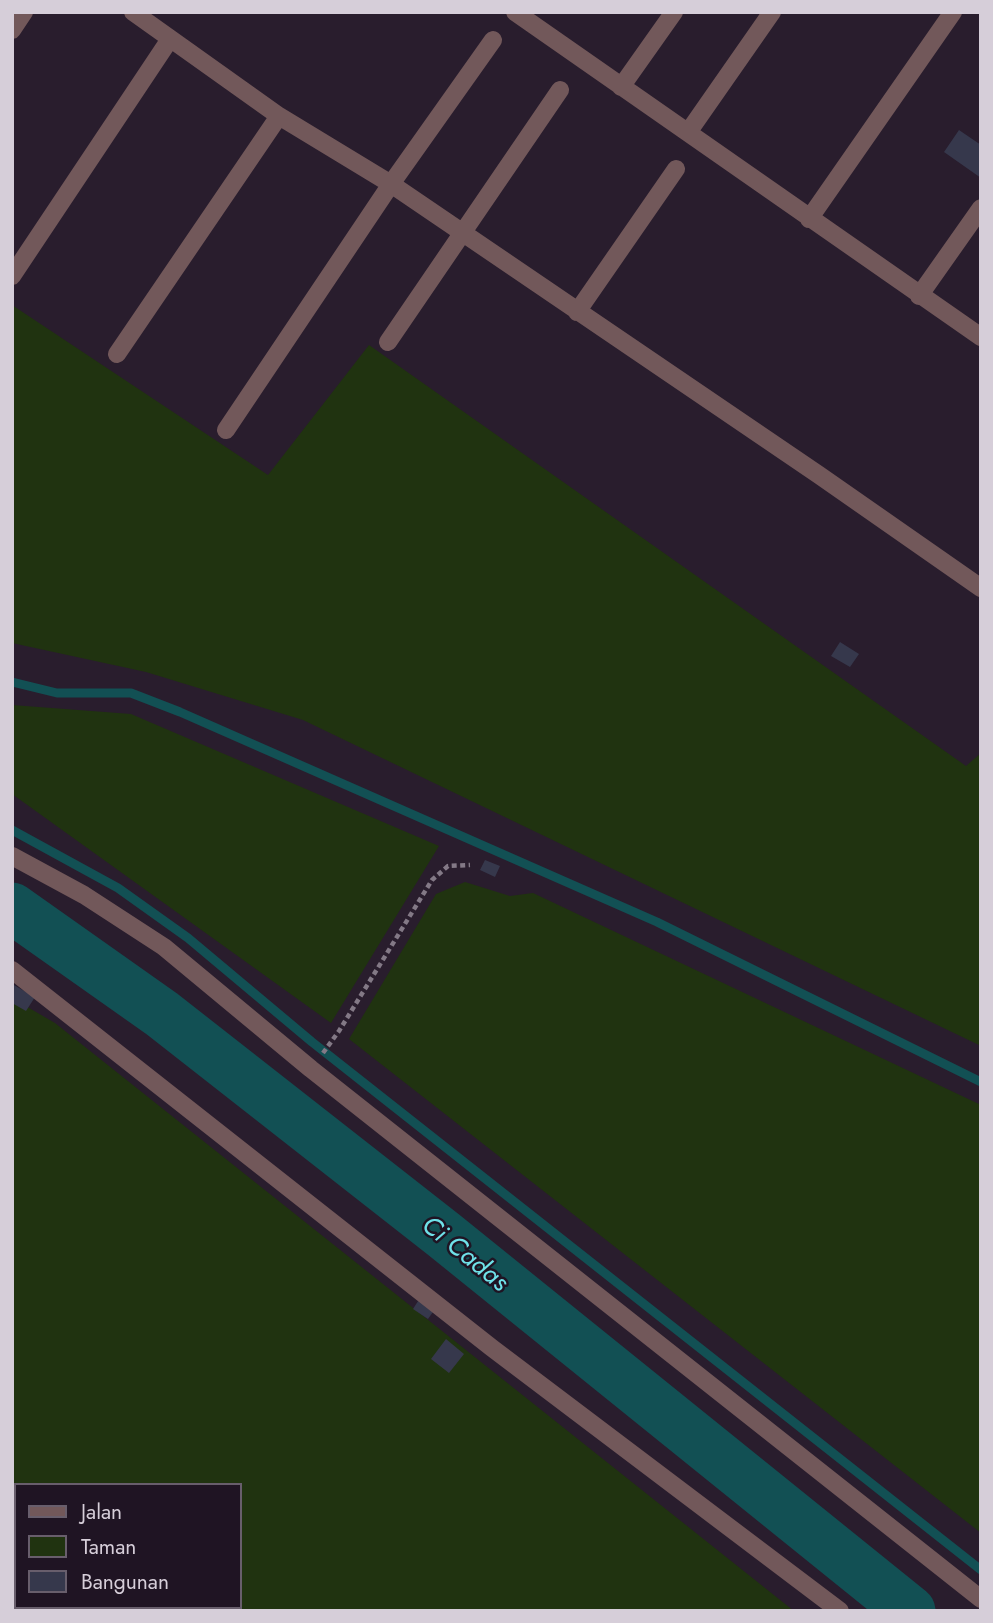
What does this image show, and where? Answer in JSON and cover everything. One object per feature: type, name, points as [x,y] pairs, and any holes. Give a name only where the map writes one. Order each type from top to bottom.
[{"type":"street","points":[[12,30],[24,12]]},
{"type":"street","points":[[132,12],[279,116],[391,184],[820,475],[981,588]]},
{"type":"street","points":[[621,87],[674,12]]},
{"type":"street","points":[[689,131],[772,12]]},
{"type":"street","points":[[809,219],[953,12]]},
{"type":"street","points":[[519,13],[621,87],[689,131],[809,219],[981,337]]},
{"type":"street","points":[[12,276],[170,39]]},
{"type":"street","points":[[226,430],[391,184],[493,40]]},
{"type":"street","points":[[388,342],[560,90]]},
{"type":"street","points":[[117,354],[279,116]]},
{"type":"street","points":[[577,312],[676,169]]},
{"type":"street","points":[[919,296],[981,208]]},
{"type":"street","points":[[12,856],[84,895],[164,947],[311,1069],[981,1599]]},
{"type":"street","points":[[12,970],[492,1348],[840,1611]]},
{"type":"path","points":[[331,1042],[432,880],[448,866],[470,865]]},
{"type":"green space","points":[[12,305],[268,475],[369,345],[966,766],[981,753],[981,1046],[303,720],[146,672],[12,643]]},
{"type":"green space","points":[[12,705],[131,714],[439,846],[331,1023],[12,794]]},
{"type":"green space","points":[[465,882],[510,896],[533,893],[981,1105],[981,1533],[349,1039],[436,894]]},
{"type":"green space","points":[[12,998],[55,1023],[794,1611],[12,1611]]},
{"type":"building","points":[[959,130],[981,145],[981,178],[944,152]]},
{"type":"building","points":[[840,642],[859,654],[850,667],[831,656]]},
{"type":"building","points":[[485,860],[500,866],[495,877],[480,870]]},
{"type":"building","points":[[12,984],[35,997],[26,1011],[12,1003]]},
{"type":"building","points":[[420,1298],[435,1309],[428,1319],[413,1309]]},
{"type":"building","points":[[446,1339],[464,1354],[449,1373],[431,1359]]},
{"type":"waterway","points":[[12,682],[57,693],[131,693],[180,712],[657,922],[981,1082]]},
{"type":"waterway","points":[[12,830],[118,888],[188,938],[312,1042],[981,1570]]},
{"type":"waterway","name":"Ci Cadas","points":[[12,908],[162,1014],[444,1235],[910,1611]]}]
